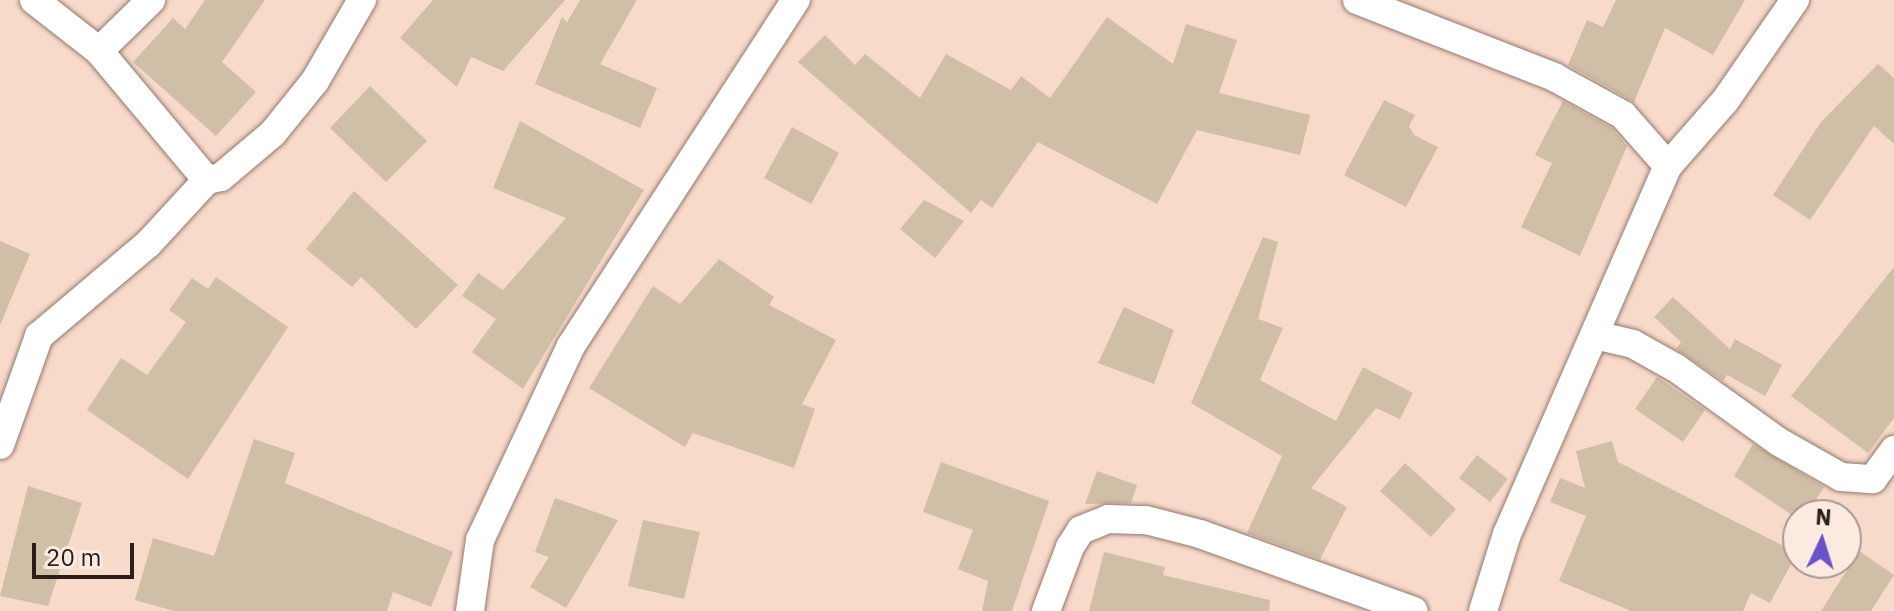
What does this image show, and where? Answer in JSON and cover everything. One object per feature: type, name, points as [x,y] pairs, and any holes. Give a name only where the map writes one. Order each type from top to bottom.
[{"type":"street","points":[[34,0],[99,51],[207,180]]},
{"type":"street","points":[[99,51],[151,0]]},
{"type":"street","points":[[0,445],[39,336],[148,244],[207,180],[221,177],[273,133],[315,81],[362,0]]},
{"type":"street","points":[[470,611],[480,540],[571,346],[796,0]]},
{"type":"street","points":[[1357,0],[1554,77],[1623,115],[1668,166]]},
{"type":"street","points":[[1483,611],[1507,534],[1599,336],[1668,166],[1725,101],[1795,0]]},
{"type":"street","points":[[1599,336],[1633,344],[1676,368],[1779,442],[1841,477],[1873,479],[1894,450]]},
{"type":"street","points":[[1046,611],[1070,547],[1081,530],[1108,519],[1146,520],[1200,534],[1414,611]]},
{"type":"building","points":[[205,0],[265,0],[222,62],[256,92],[216,136],[133,62],[173,18],[185,29]]},
{"type":"building","points":[[433,0],[565,0],[503,71],[471,57],[457,87],[400,38]]},
{"type":"building","points":[[580,0],[637,0],[600,64],[657,88],[640,128],[535,84],[562,17],[567,22]]},
{"type":"building","points":[[1616,0],[1745,0],[1713,55],[1665,28],[1634,102],[1568,65],[1587,20],[1603,27]]},
{"type":"building","points":[[1107,17],[1173,64],[1186,24],[1237,40],[1219,93],[1310,115],[1300,155],[1197,130],[1157,204],[1038,142],[992,208],[981,200],[971,213],[798,62],[825,35],[855,65],[865,54],[920,98],[946,54],[1011,90],[1021,76],[1050,98]]},
{"type":"building","points":[[1878,64],[1894,78],[1894,144],[1874,126],[1810,220],[1773,195],[1821,122]]},
{"type":"building","points":[[370,86],[427,141],[386,182],[330,128]]},
{"type":"building","points":[[1384,100],[1415,115],[1409,126],[1414,135],[1438,147],[1406,207],[1344,175]]},
{"type":"building","points":[[1563,101],[1612,128],[1627,146],[1580,256],[1521,227],[1552,163],[1535,155]]},
{"type":"building","points":[[520,121],[644,190],[523,389],[472,352],[496,319],[462,296],[478,273],[503,290],[566,218],[493,188]]},
{"type":"building","points":[[792,127],[839,153],[811,204],[764,178]]},
{"type":"building","points":[[354,191],[458,285],[416,329],[361,277],[352,287],[306,249]]},
{"type":"building","points":[[924,200],[964,221],[935,258],[900,229]]},
{"type":"building","points":[[1263,237],[1278,242],[1258,319],[1283,328],[1260,380],[1336,421],[1363,367],[1413,393],[1400,419],[1376,408],[1311,488],[1347,507],[1320,559],[1247,533],[1282,456],[1191,403]]},
{"type":"building","points":[[0,241],[30,254],[0,325]]},
{"type":"building","points":[[719,259],[774,297],[769,305],[836,340],[802,404],[815,409],[794,468],[693,433],[685,447],[589,388],[653,286],[680,304]]},
{"type":"building","points":[[1894,267],[1894,418],[1868,453],[1791,396]]},
{"type":"building","points":[[216,277],[288,327],[188,479],[87,410],[121,358],[147,375],[186,322],[169,310],[192,278],[208,289]]},
{"type":"building","points":[[1673,297],[1730,349],[1735,339],[1782,365],[1765,396],[1727,375],[1723,381],[1676,349],[1681,342],[1654,317]]},
{"type":"building","points":[[1124,307],[1174,330],[1154,384],[1098,363]]},
{"type":"building","points":[[1657,377],[1705,410],[1683,442],[1635,409]]},
{"type":"building","points":[[254,439],[295,453],[285,483],[453,552],[431,607],[393,592],[387,611],[174,611],[135,600],[153,538],[214,556]]},
{"type":"building","points":[[1612,441],[1618,462],[1782,545],[1783,579],[1770,603],[1751,593],[1743,611],[1631,611],[1559,581],[1586,516],[1550,502],[1560,478],[1585,488],[1576,451]]},
{"type":"building","points":[[1753,444],[1824,487],[1816,499],[1782,499],[1782,508],[1734,476]]},
{"type":"building","points":[[1477,455],[1508,479],[1490,502],[1459,478]]},
{"type":"building","points":[[941,462],[1049,501],[1012,611],[982,611],[988,581],[958,569],[973,530],[923,512]]},
{"type":"building","points":[[1405,463],[1456,509],[1431,537],[1380,491]]},
{"type":"building","points":[[1097,471],[1137,485],[1131,503],[1085,504]]},
{"type":"building","points":[[28,486],[82,503],[48,606],[0,596]]},
{"type":"building","points":[[555,498],[618,520],[566,608],[530,587],[549,557],[535,552]]},
{"type":"building","points":[[643,520],[700,532],[684,599],[628,586]]},
{"type":"building","points":[[1104,552],[1165,567],[1163,575],[1270,600],[1269,611],[1089,611]]},
{"type":"building","points":[[1862,553],[1894,575],[1871,611],[1821,611],[1841,579],[1862,579]]}]
